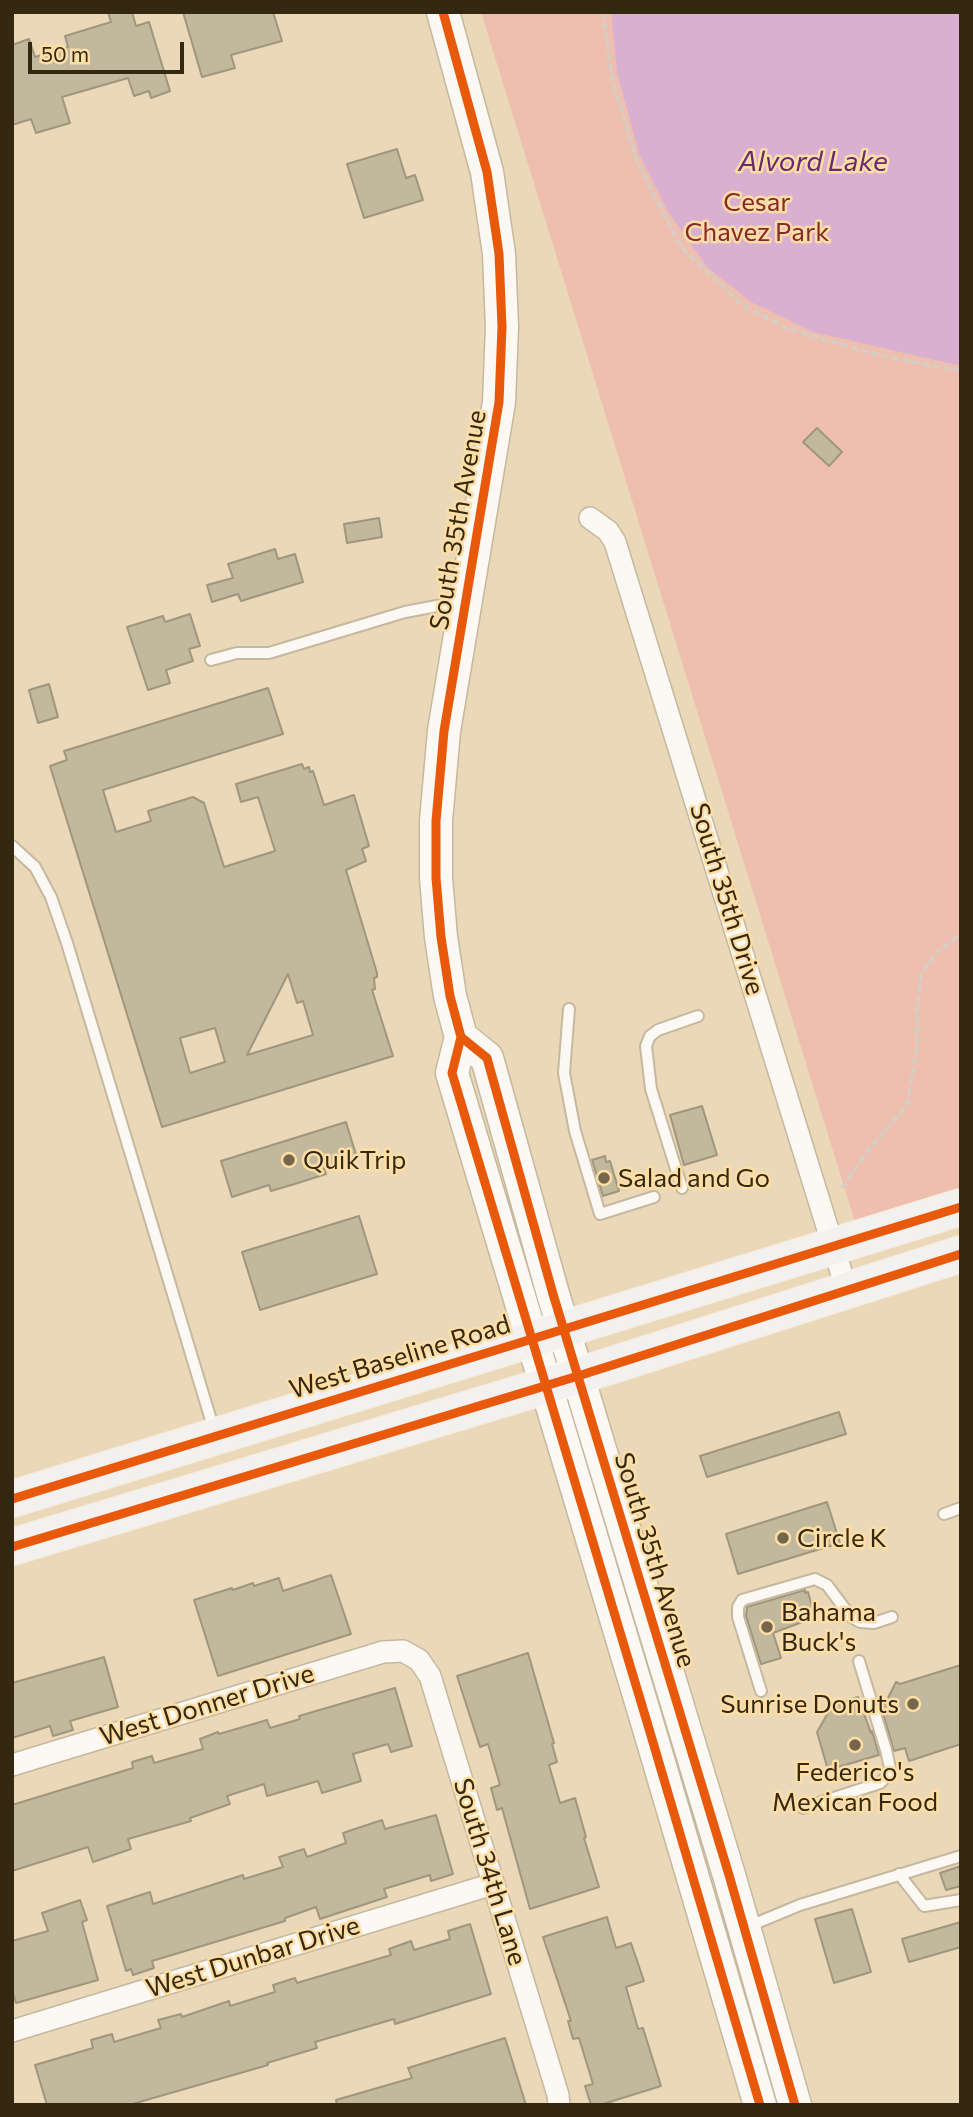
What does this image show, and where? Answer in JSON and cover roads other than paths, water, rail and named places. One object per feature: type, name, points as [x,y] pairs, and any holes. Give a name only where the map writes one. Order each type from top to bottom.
[{"type":"main road","name":"South 35th Avenue","points":[[443,12],[487,172],[499,254],[502,327],[499,402],[444,731],[436,821],[436,878],[441,937],[450,996],[461,1037],[452,1073],[531,1339],[562,1381],[729,1875],[796,2105]]},
{"type":"main road","name":"South 35th Avenue","points":[[461,1037],[487,1059],[564,1329],[562,1381],[694,1883],[760,2105]]},
{"type":"main road","name":"West Baseline Road","points":[[12,1499],[961,1207]]},
{"type":"main road","points":[[12,1547],[562,1381],[961,1254]]},
{"type":"main road","points":[[67,1531],[115,1496],[247,1446],[252,1441],[257,1423]]},
{"type":"main road","points":[[694,1883],[729,1875]]},
{"type":"street","name":"South 35th Drive","points":[[590,518],[608,531],[615,542],[847,1291]]},
{"type":"street","name":"West Donner Drive","points":[[12,1765],[383,1652],[403,1651]]},
{"type":"street","name":"South 34th Lane","points":[[403,1651],[419,1660],[430,1676],[558,2095],[558,2105]]},
{"type":"street","name":"West Dunbar Drive","points":[[12,2031],[493,1884]]},
{"type":"lane","points":[[211,660],[237,653],[269,653],[405,612],[466,600]]},
{"type":"lane","points":[[12,846],[35,867],[51,897],[68,943],[216,1436]]},
{"type":"lane","points":[[569,1009],[564,1073],[576,1131],[600,1213],[654,1197]]},
{"type":"lane","points":[[682,1188],[651,1089],[646,1046],[650,1036],[657,1030],[698,1016]]},
{"type":"lane","points":[[944,1514],[961,1508]]},
{"type":"lane","points":[[761,1691],[738,1617],[738,1607],[742,1600],[815,1579],[827,1585],[851,1617],[860,1622],[874,1623],[892,1617]]},
{"type":"lane","points":[[803,1808],[880,1783],[888,1775],[890,1768],[886,1750],[859,1661]]},
{"type":"lane","points":[[744,1928],[800,1905],[961,1856]]},
{"type":"lane","points":[[899,1874],[924,1906],[961,1900]]},
{"type":"water","name":"Alvord Lake","points":[[611,12],[961,12],[961,366],[813,332],[751,302],[708,268],[667,210],[639,154],[617,72]]},
{"type":"place","name":"QuikTrip","points":[[289,1160]]},
{"type":"place","name":"Salad and Go","points":[[604,1178]]},
{"type":"place","name":"Circle K","points":[[783,1538]]},
{"type":"place","name":"Bahama Buck's","points":[[767,1627]]},
{"type":"place","name":"Sunrise Donuts","points":[[913,1704]]},
{"type":"place","name":"Federico's Mexican Food","points":[[855,1745]]},
{"type":"park label","name":"Cesar Chavez Park","points":[[757,217]]}]
